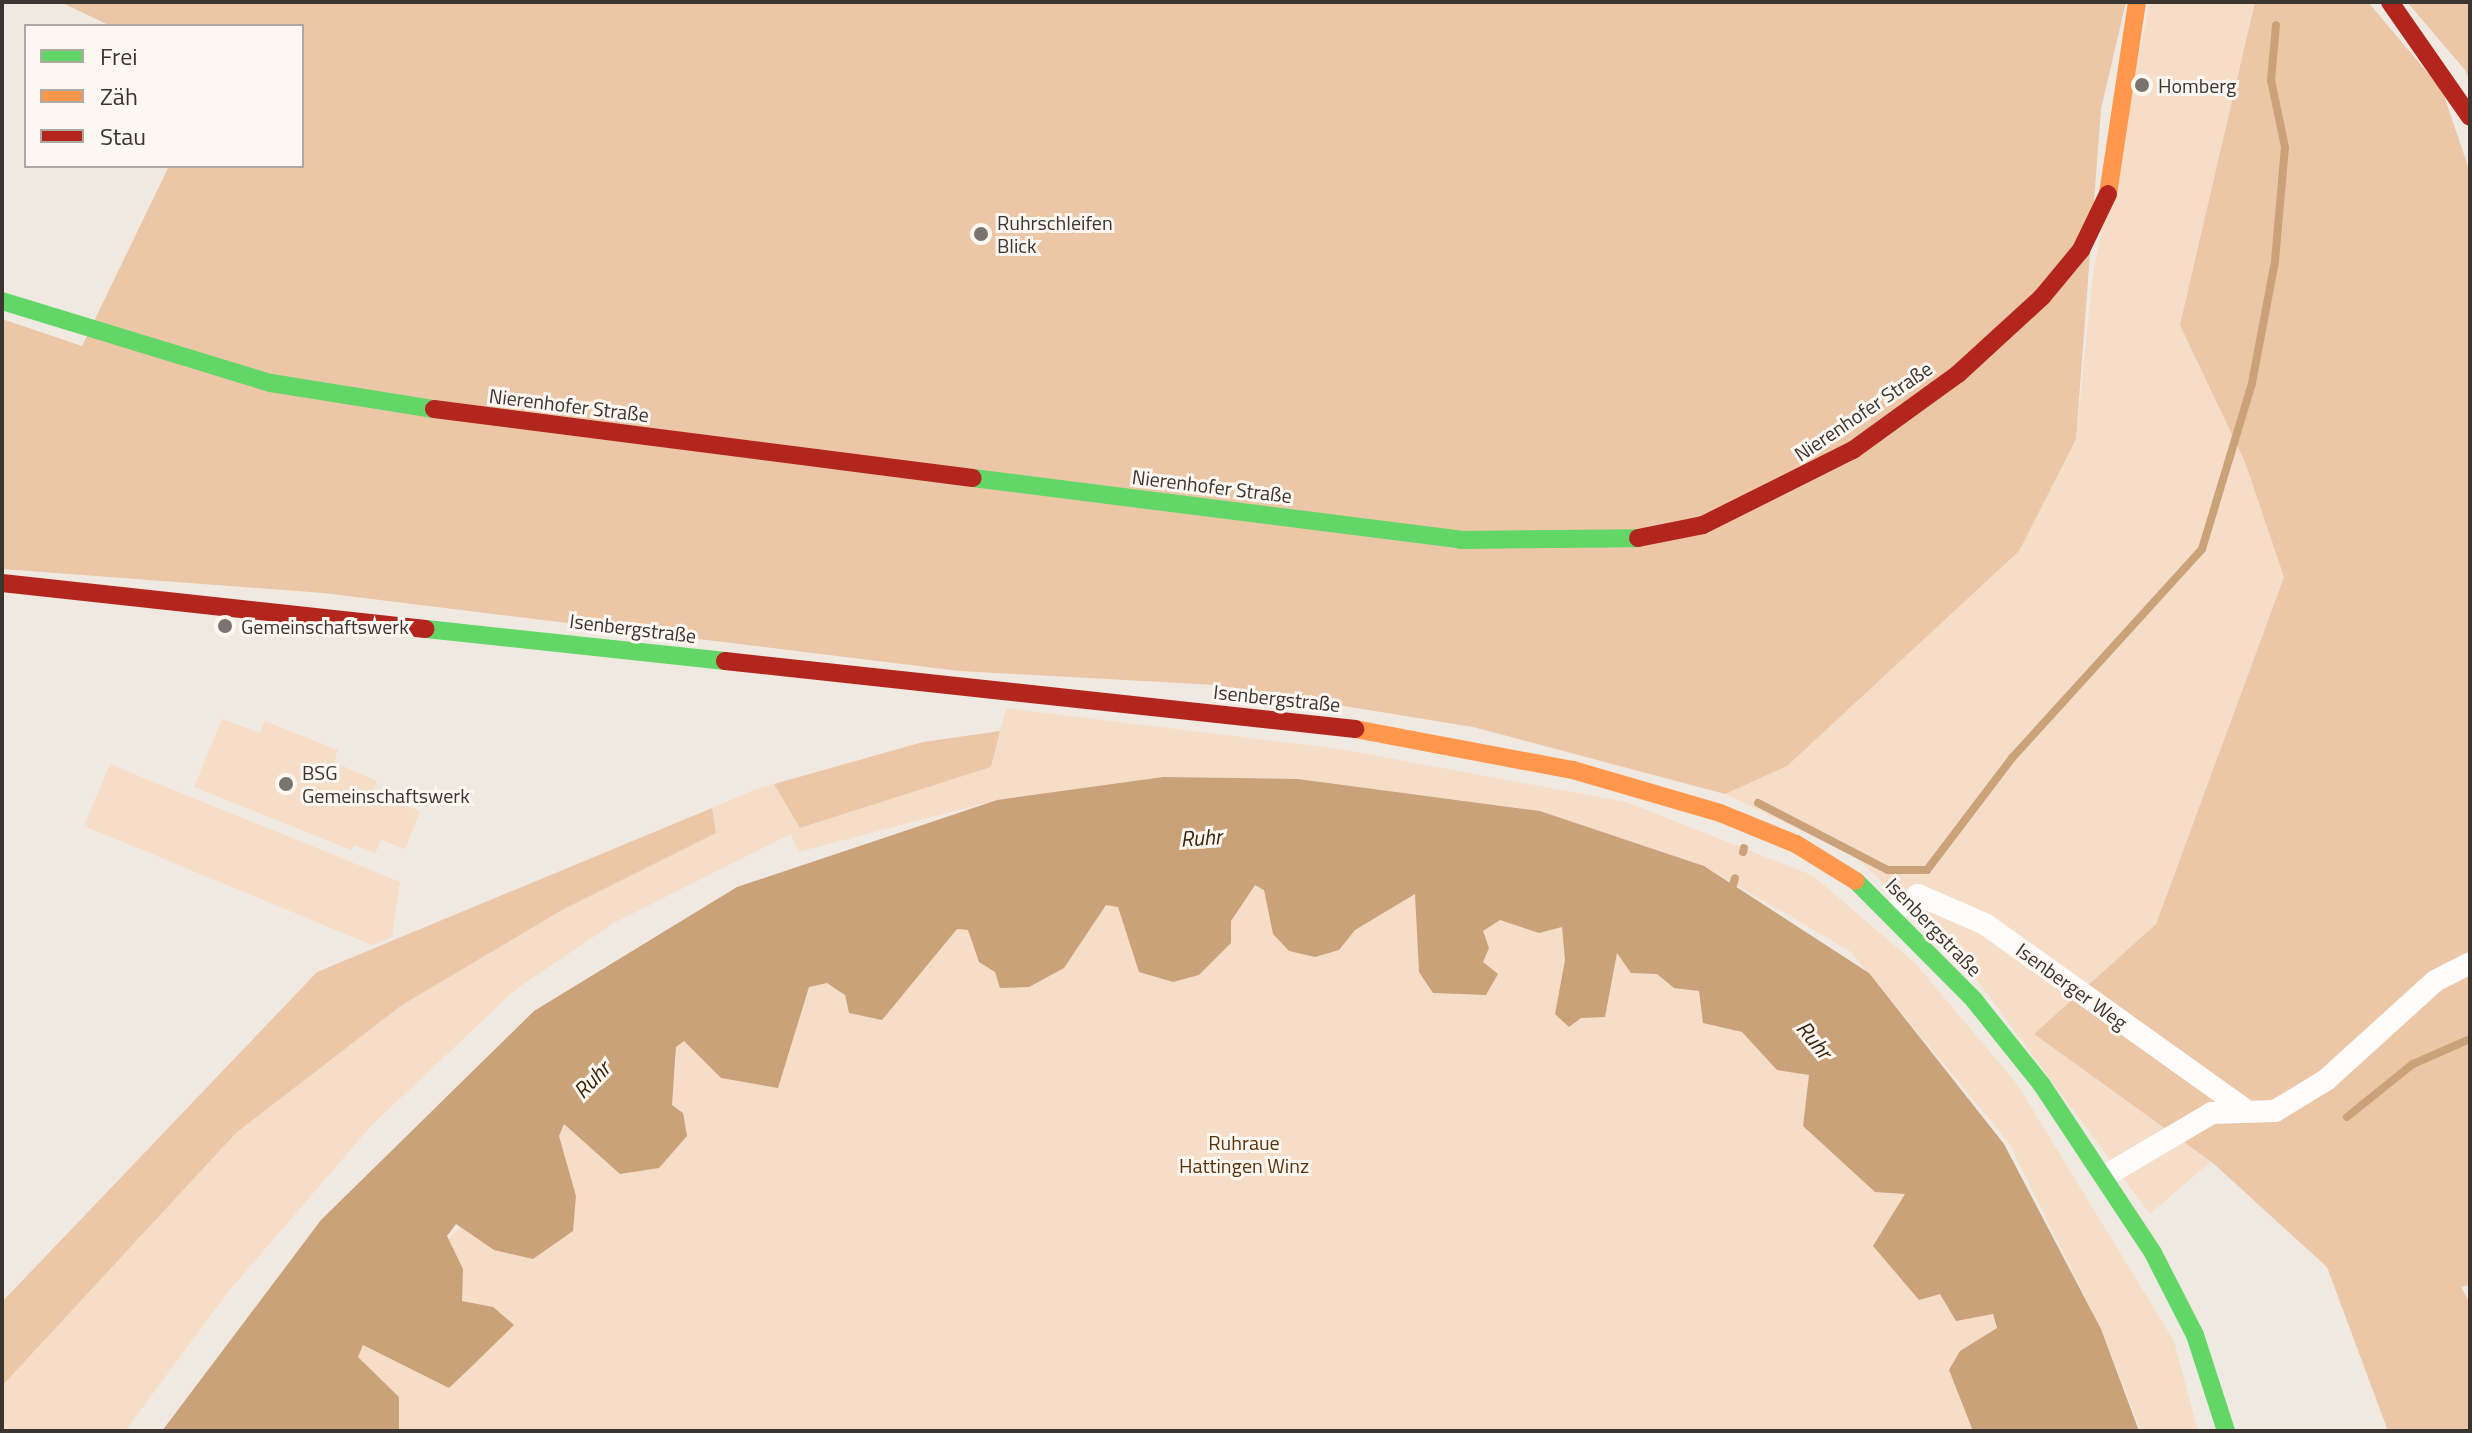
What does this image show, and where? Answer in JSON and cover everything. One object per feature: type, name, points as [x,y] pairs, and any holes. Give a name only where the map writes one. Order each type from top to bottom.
[{"type":"main road","name":"Nierenhofer Straße","points":[[2,301],[346,398],[1461,540],[1615,543],[1703,525],[1841,456],[1958,374],[2042,297],[2081,250],[2107,200],[2137,2]]},
{"type":"main road","points":[[2390,2],[2419,34],[2470,117]]},
{"type":"main road","name":"Isenbergstraße","points":[[2,583],[1392,733],[1573,770],[1720,813],[1825,860],[1893,912],[1974,1000],[2105,1176],[2182,1308],[2226,1431]]},
{"type":"street","name":"Isenberger Weg","points":[[1893,912],[1918,895],[1985,924],[2243,1108]]},
{"type":"street","points":[[2105,1176],[2212,1113],[2243,1108],[2275,1111],[2326,1080],[2435,981],[2470,963]]},
{"type":"green space","points":[[2150,2],[2255,2],[2181,325],[2245,462],[2284,576],[2156,924],[2034,1034],[2210,1162],[2150,1214],[1960,957],[1855,856],[1725,794],[1787,766],[2076,439],[2093,273]]},
{"type":"green space","points":[[1006,708],[1340,749],[1626,802],[1812,875],[1915,963],[2017,1084],[2174,1341],[2198,1431],[2141,1431],[2101,1329],[2009,1143],[1851,952],[1704,866],[1541,811],[1298,779],[1163,777],[997,800],[798,852],[791,834],[614,923],[515,990],[371,1126],[229,1291],[125,1431],[2,1431],[2,1386],[236,1133],[402,1005],[562,910],[716,833],[712,808],[754,790],[774,784],[801,828],[991,767]]},
{"type":"green space","name":"BSG Gemeinschaftswerk","points":[[222,719],[260,733],[265,721],[338,750],[334,762],[377,781],[373,793],[420,811],[405,849],[381,840],[375,854],[354,845],[351,850],[194,787]]},
{"type":"green space","points":[[110,764],[400,882],[392,937],[372,945],[84,826]]},
{"type":"green space","name":"Ruhraue Hattingen Winz","points":[[1175,876],[1499,893],[1751,1012],[1907,1175],[1993,1314],[2025,1431],[255,1431],[564,1124],[580,1138],[676,1072],[676,1048],[684,1040],[701,1054],[806,998],[809,987],[956,929]]},
{"type":"shaded area","points":[[60,2],[2126,2],[2101,109],[2076,439],[2019,551],[1787,766],[1725,794],[1473,727],[1215,685],[959,671],[323,593],[2,569],[2,319],[82,346],[168,168],[304,168],[304,24],[107,24]]},
{"type":"shaded area","points":[[2255,2],[2368,2],[2442,90],[2470,172],[2470,1285],[2461,1287],[2470,1303],[2470,1431],[2388,1431],[2327,1267],[2214,1164],[2034,1034],[2156,924],[2284,577],[2245,462],[2180,325]]},
{"type":"shaded area","points":[[2407,2],[2470,2],[2470,81],[2465,70]]},
{"type":"shaded area","points":[[1000,731],[991,767],[800,828],[774,784],[923,742]]},
{"type":"shaded area","points":[[712,808],[716,833],[562,910],[402,1005],[236,1133],[2,1386],[2,1302],[317,972]]},
{"type":"water","name":"Ruhr","points":[[1163,777],[1298,779],[1540,811],[1704,866],[1869,973],[2004,1144],[2101,1329],[2139,1431],[1973,1431],[1949,1370],[1960,1351],[1997,1328],[1993,1314],[1956,1321],[1940,1294],[1919,1300],[1873,1246],[1905,1194],[1875,1192],[1803,1126],[1809,1075],[1777,1070],[1742,1032],[1703,1023],[1699,991],[1674,988],[1657,974],[1631,973],[1617,953],[1605,1017],[1581,1018],[1569,1027],[1555,1014],[1565,960],[1562,927],[1539,933],[1500,920],[1483,931],[1489,948],[1483,962],[1498,974],[1486,995],[1433,993],[1419,972],[1415,894],[1355,930],[1339,950],[1315,957],[1289,951],[1273,934],[1264,890],[1255,885],[1231,921],[1231,943],[1199,975],[1173,982],[1139,972],[1118,907],[1106,905],[1064,968],[1029,987],[1000,988],[995,972],[979,962],[968,930],[957,929],[882,1020],[849,1013],[845,995],[827,983],[809,987],[778,1088],[721,1078],[684,1041],[676,1047],[672,1105],[683,1113],[687,1136],[659,1168],[620,1174],[564,1124],[559,1136],[576,1196],[573,1231],[533,1259],[494,1250],[456,1224],[447,1236],[463,1269],[462,1301],[493,1307],[514,1325],[449,1388],[363,1345],[358,1357],[399,1397],[399,1431],[162,1431],[321,1220],[534,1011],[737,887],[997,800]]},
{"type":"waterway","points":[[1758,803],[1888,870],[1927,870],[2012,758],[2202,549],[2252,383],[2275,261],[2285,147],[2271,80],[2276,25]]},
{"type":"waterway","points":[[1743,852],[1744,848]]},
{"type":"waterway","points":[[1733,885],[1735,878]]},
{"type":"waterway","points":[[2347,1117],[2413,1064],[2470,1039]]},
{"type":"traffic: fast","points":[[2,301],[271,383],[434,409]]},
{"type":"traffic: fast","points":[[973,478],[1461,540],[1638,538]]},
{"type":"traffic: fast","points":[[426,629],[725,661]]},
{"type":"traffic: fast","points":[[1856,881],[1974,1000],[2042,1085],[2153,1253],[2195,1335],[2226,1431]]},
{"type":"traffic: slow","points":[[2108,194],[2137,2]]},
{"type":"traffic: slow","points":[[1355,729],[1573,770],[1720,813],[1796,844],[1856,881]]},
{"type":"traffic: jam","points":[[2390,2],[2470,117]]},
{"type":"traffic: jam","points":[[1638,538],[1703,525],[1853,450],[1958,374],[2042,297],[2081,250],[2108,194]]},
{"type":"traffic: jam","points":[[434,409],[973,478]]},
{"type":"traffic: jam","points":[[2,583],[426,629]]},
{"type":"traffic: jam","points":[[725,661],[1355,729]]},
{"type":"place","name":"Homberg","points":[[2142,85]]},
{"type":"place","name":"Ruhrschleifen Blick","points":[[981,234]]},
{"type":"place","name":"Gemeinschaftswerk","points":[[225,626]]},
{"type":"place","name":"BSG Gemeinschaftswerk","points":[[286,784]]}]
